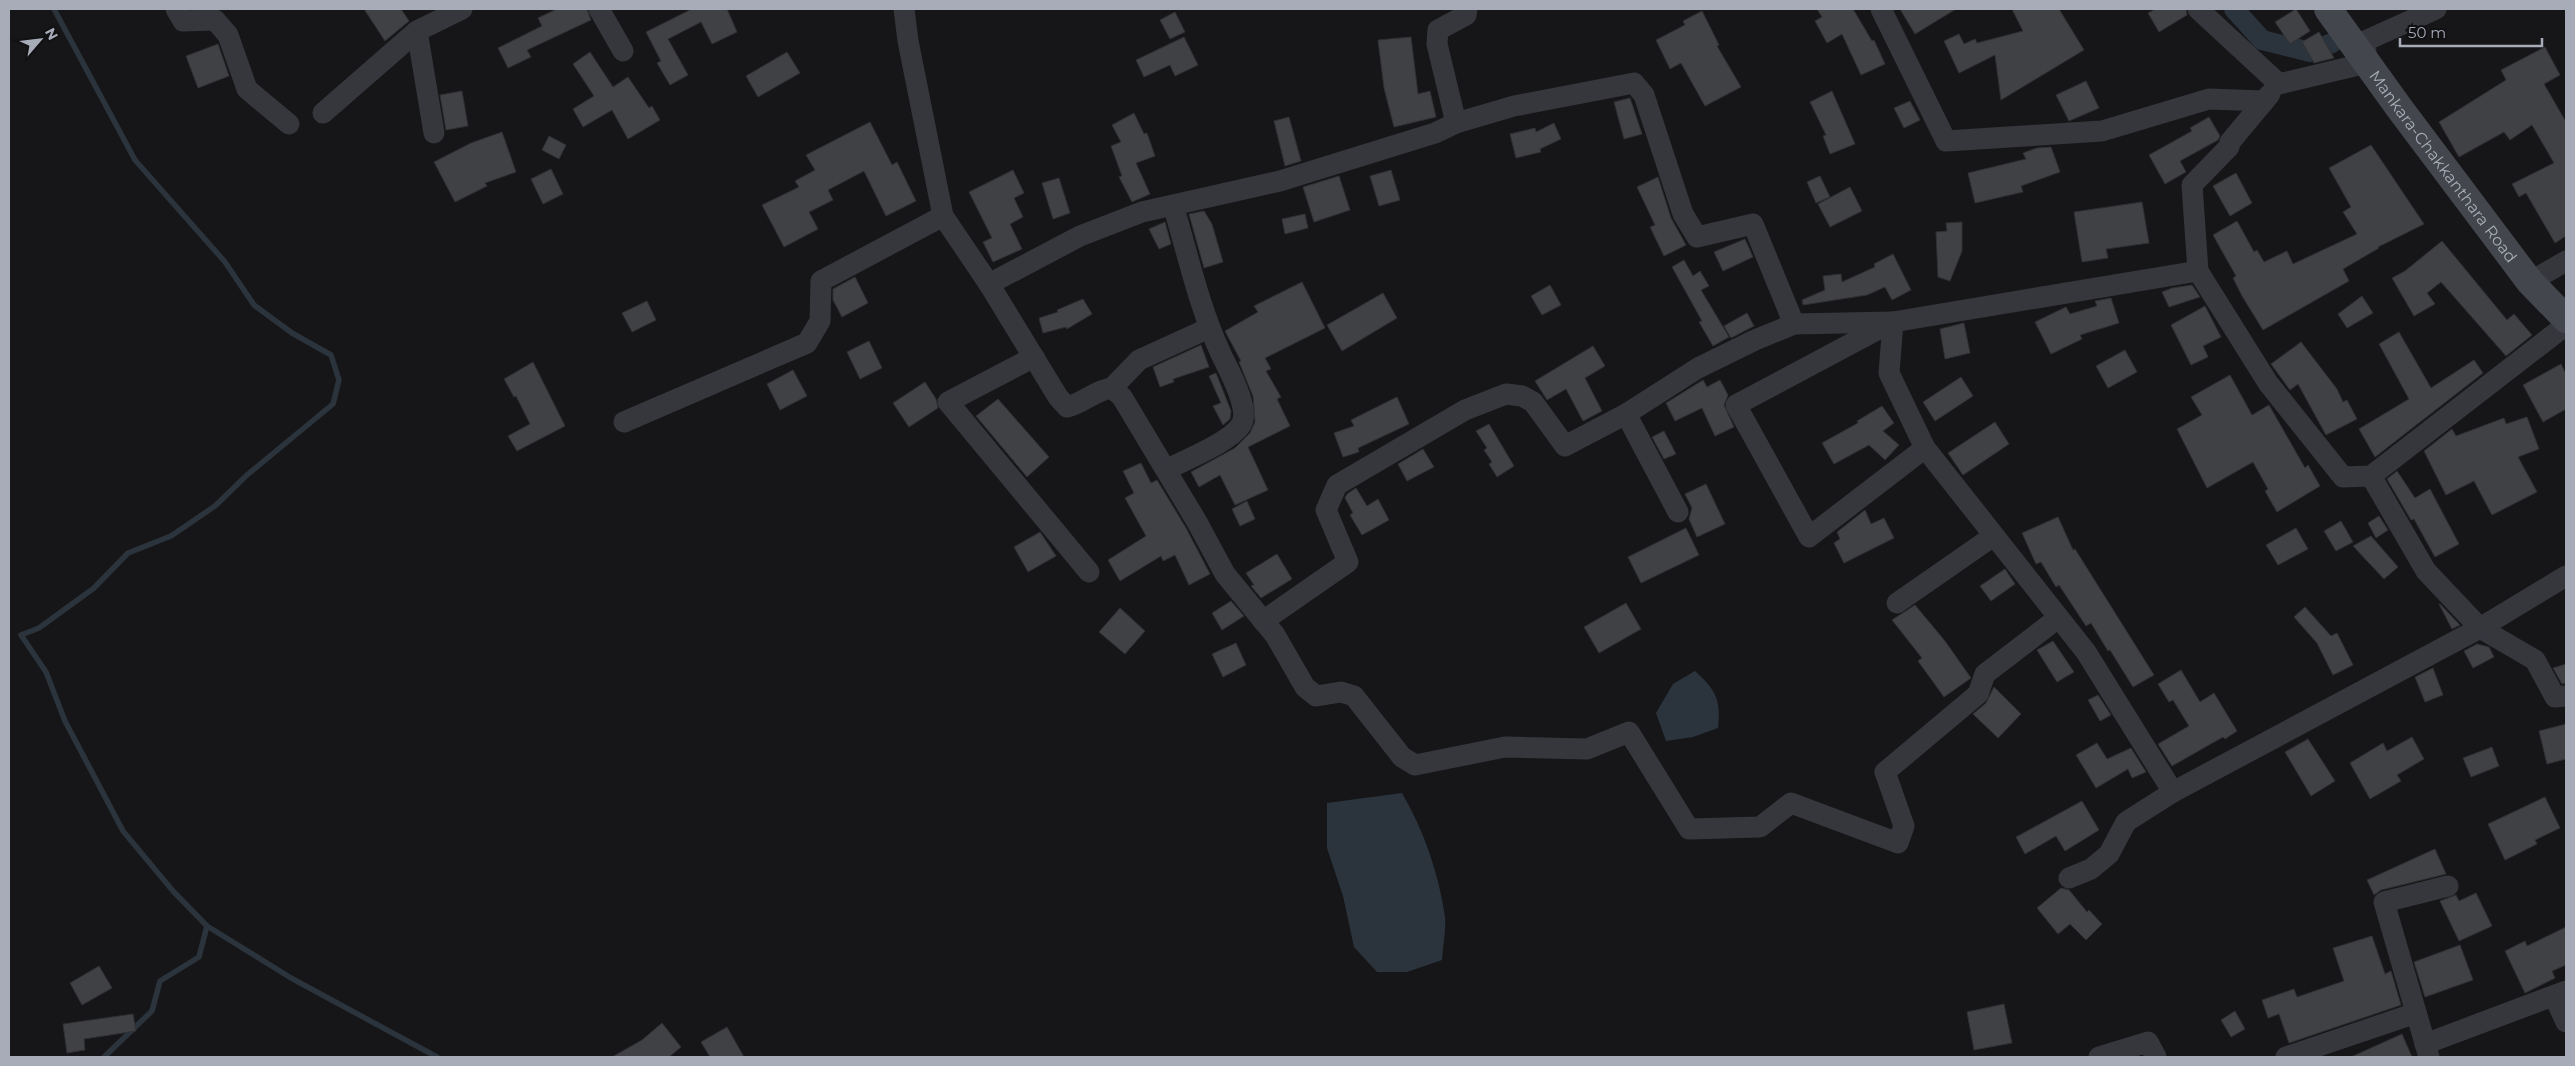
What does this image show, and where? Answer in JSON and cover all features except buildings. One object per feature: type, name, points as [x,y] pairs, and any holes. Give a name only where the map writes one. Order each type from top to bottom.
[{"type":"main road","name":"Mankara-Chakkanthara Road","points":[[2328,9],[2530,282],[2566,319]]},
{"type":"street","points":[[176,9],[183,21],[214,20],[228,35],[247,89],[288,124]]},
{"type":"street","points":[[323,113],[417,31],[462,9]]},
{"type":"street","points":[[599,9],[622,50]]},
{"type":"street","points":[[904,9],[908,41],[943,216],[998,279],[1034,357],[1058,397],[1067,407],[1081,403],[1100,390],[1112,388],[1139,360],[1209,328]]},
{"type":"street","points":[[1456,123],[1437,44],[1438,30],[1466,16],[1467,9]]},
{"type":"street","points":[[1881,9],[1946,141],[2102,131],[2209,99],[2264,101]]},
{"type":"street","points":[[2198,9],[2279,84]]},
{"type":"street","points":[[2436,9],[2365,41],[2367,63],[2279,84],[2230,142],[2229,147],[2192,185],[2198,271],[2268,383],[2344,477],[2371,476],[2566,325]]},
{"type":"street","points":[[417,31],[434,133]]},
{"type":"street","points":[[998,279],[1080,236],[1142,212],[1280,181],[1435,133],[1456,123],[1514,106],[1634,83],[1644,95],[1683,214],[1697,238],[1753,224],[1794,324]]},
{"type":"street","points":[[1166,470],[1230,436],[1241,424],[1244,416],[1240,398],[1209,328],[1173,205]]},
{"type":"street","points":[[624,422],[807,343],[820,321],[821,281],[943,216]]},
{"type":"street","points":[[2530,282],[2566,261]]},
{"type":"street","points":[[1263,621],[1348,562],[1326,510],[1337,485],[1465,410],[1506,394],[1522,396],[1533,402],[1565,446],[1626,414],[1698,368],[1755,340],[1794,324],[1893,322],[2198,271]]},
{"type":"street","points":[[1893,322],[1889,373],[1925,448],[1992,537],[2086,652],[2173,792]]},
{"type":"street","points":[[1893,322],[1736,405],[1809,537],[1925,448]]},
{"type":"street","points":[[1034,357],[948,402],[1089,572]]},
{"type":"street","points":[[1112,388],[1122,397],[1225,574],[1275,635],[1304,687],[1316,696],[1341,692],[1354,696],[1402,757],[1415,766],[1505,747],[1587,749],[1629,732],[1689,829],[1760,827],[1790,803],[1898,843],[1904,826],[1885,772],[1978,694],[1985,674],[2058,618]]},
{"type":"street","points":[[1626,414],[1678,512]]},
{"type":"street","points":[[2371,476],[2426,571],[2480,628],[2535,660],[2555,698],[2566,696]]},
{"type":"street","points":[[1897,603],[1992,537]]},
{"type":"street","points":[[2069,878],[2091,868],[2110,854],[2126,822],[2173,792],[2480,628],[2566,576]]},
{"type":"street","points":[[2448,886],[2384,902],[2427,1050],[2560,993],[2566,1022]]},
{"type":"street","points":[[2286,1057],[2416,1013]]},
{"type":"street","points":[[2099,1057],[2148,1042],[2156,1057]]},
{"type":"shaded area","points":[[1695,671],[1708,684],[1718,703],[1718,728],[1693,737],[1666,741],[1656,713],[1673,684]]},
{"type":"shaded area","points":[[1402,793],[1424,838],[1439,885],[1445,917],[1442,960],[1407,972],[1377,972],[1354,947],[1343,896],[1327,848],[1327,803]]},
{"type":"waterway","points":[[54,9],[135,160],[225,262],[254,305],[292,333],[331,355],[339,380],[333,404],[247,475],[215,506],[171,536],[128,553],[94,588],[39,628],[21,635],[46,672],[65,721],[123,831],[173,891],[207,926],[291,978],[437,1057]]},
{"type":"waterway","points":[[2234,9],[2262,40],[2310,52],[2332,43]]},
{"type":"waterway","points":[[104,1057],[152,1011],[160,981],[199,957],[207,926]]}]
